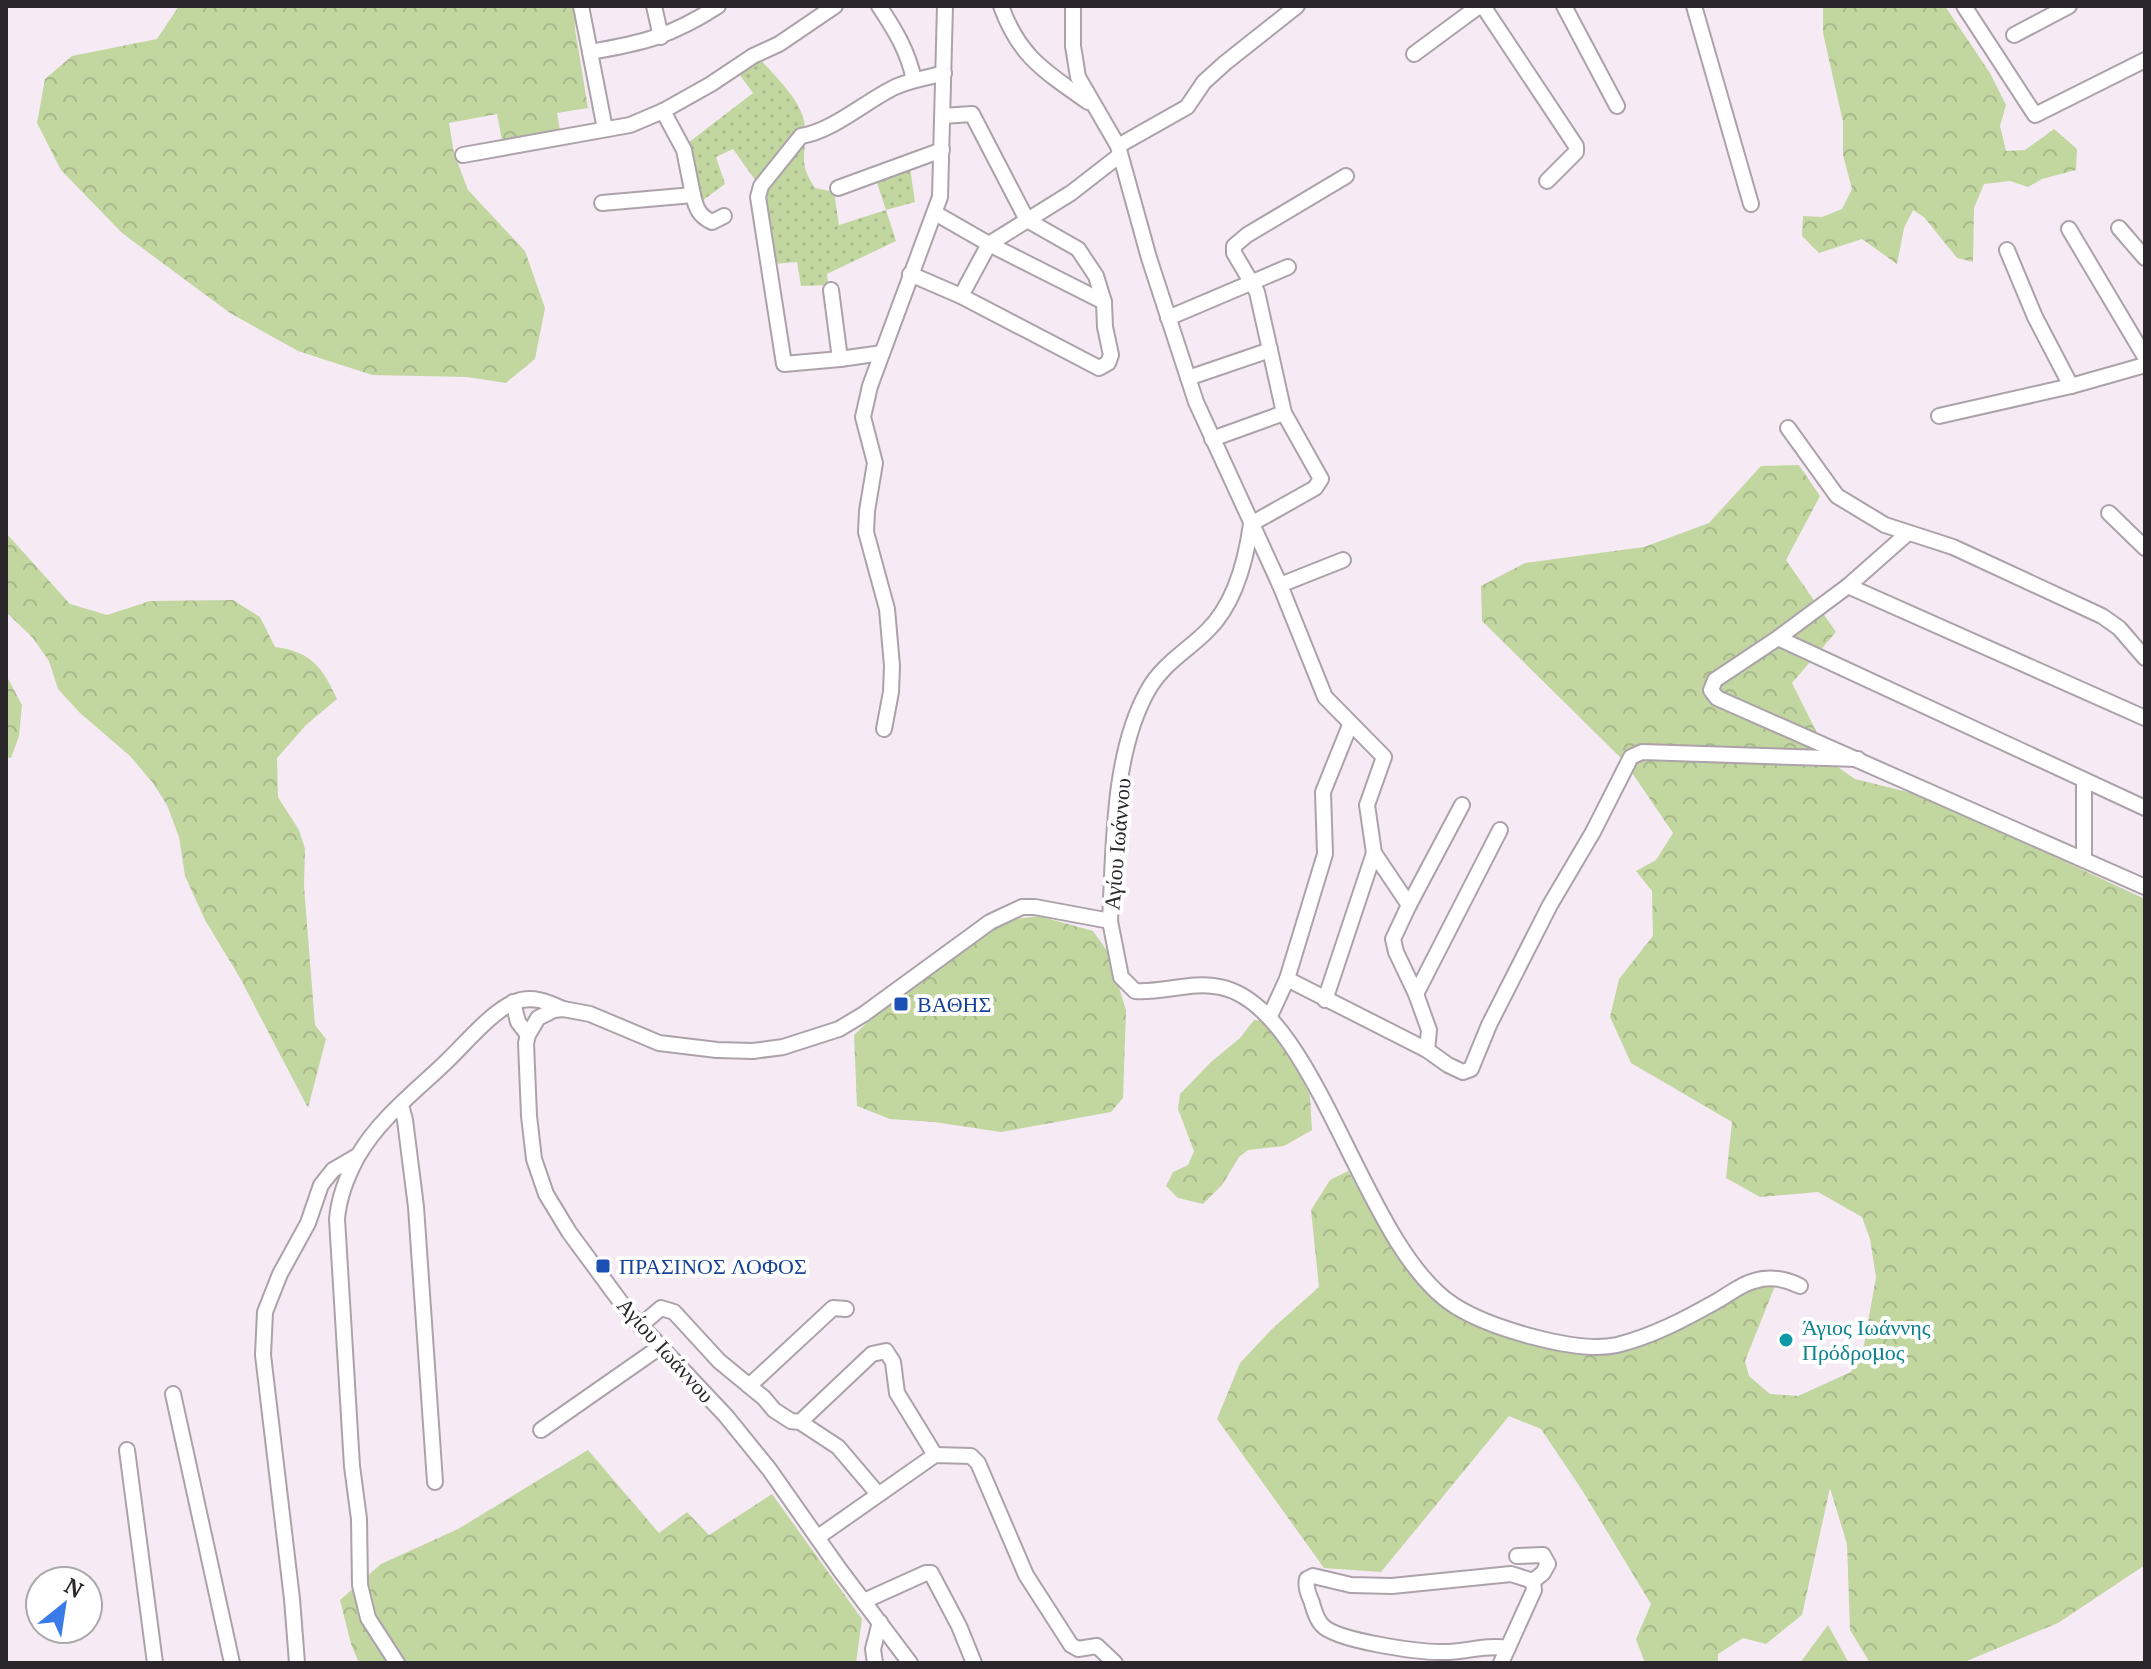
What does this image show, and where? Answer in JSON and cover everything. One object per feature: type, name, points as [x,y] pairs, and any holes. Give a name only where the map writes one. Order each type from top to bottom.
[{"type":"street","points":[[581,6],[605,129]]},
{"type":"street","points":[[654,6],[661,37]]},
{"type":"street","points":[[590,52],[661,37],[686,27],[718,6]]},
{"type":"street","points":[[463,155],[630,125],[663,111],[711,84],[835,6]]},
{"type":"street","points":[[879,6],[909,57],[914,80]]},
{"type":"street","points":[[884,729],[892,666],[887,609],[866,532],[875,463],[863,417],[882,353],[940,197],[945,6]]},
{"type":"street","points":[[1001,6],[1013,37],[1023,51],[1054,78],[1092,104]]},
{"type":"street","points":[[1073,6],[1078,77],[1119,151],[1168,318],[1212,439],[1280,585],[1325,697],[1384,757],[1367,805],[1374,853],[1409,905]]},
{"type":"street","points":[[961,296],[989,244],[1071,193],[1119,151],[1187,107],[1204,82],[1297,6]]},
{"type":"street","points":[[1414,54],[1481,6],[1576,146],[1576,152],[1547,181]]},
{"type":"street","points":[[1564,6],[1617,106]]},
{"type":"street","points":[[1694,6],[1751,204]]},
{"type":"street","points":[[1964,6],[2035,115],[2145,60]]},
{"type":"street","points":[[2014,35],[2069,6]]},
{"type":"street","points":[[882,353],[784,364],[759,192],[801,136],[890,90],[944,73]]},
{"type":"street","points":[[663,111],[684,150],[697,209],[704,219],[712,222],[724,216]]},
{"type":"street","points":[[910,274],[961,296],[1099,368],[1108,363],[1111,355],[1104,302],[1096,276],[1086,258],[1078,249],[1027,220],[972,114],[943,116]]},
{"type":"street","points":[[838,188],[942,150]]},
{"type":"street","points":[[1251,524],[1320,484],[1321,479],[1284,413],[1257,292],[1234,253],[1236,242],[1346,176]]},
{"type":"street","points":[[602,203],[693,195]]},
{"type":"street","points":[[935,213],[1104,302]]},
{"type":"street","points":[[2119,228],[2145,258]]},
{"type":"street","points":[[2069,229],[2145,357]]},
{"type":"street","points":[[2007,250],[2035,317],[2071,386]]},
{"type":"street","points":[[1168,318],[1253,285],[1288,267]]},
{"type":"street","points":[[831,290],[840,359]]},
{"type":"street","points":[[1188,378],[1270,350]]},
{"type":"street","points":[[1939,416],[2071,386],[2145,365]]},
{"type":"street","points":[[1212,439],[1284,413]]},
{"type":"street","points":[[1788,428],[1837,496],[1885,525],[1953,547],[2102,616],[2119,628],[2145,658]]},
{"type":"street","points":[[2109,513],[2145,548]]},
{"type":"street","name":"Αγίου Ιωάννου","points":[[513,1002],[534,999],[590,1014],[659,1043],[717,1050],[753,1051],[783,1047],[839,1029],[990,922],[1012,910],[1035,907],[1110,921],[1116,825],[1129,734],[1150,687],[1166,666],[1215,622],[1237,580],[1248,548],[1251,524]]},
{"type":"street","points":[[1908,533],[1848,586],[1715,680],[1711,690],[1717,698],[2145,887]]},
{"type":"street","points":[[1280,585],[1343,560]]},
{"type":"street","points":[[1848,586],[2145,718]]},
{"type":"street","points":[[1778,638],[2145,808]]},
{"type":"street","points":[[1270,1016],[1287,979],[1325,854],[1323,792],[1350,725]]},
{"type":"street","points":[[1287,979],[1427,1050],[1448,1065],[1463,1072],[1471,1069],[1489,1025],[1550,905],[1593,832],[1631,757],[1642,752],[1858,759]]},
{"type":"street","points":[[2084,780],[2084,860]]},
{"type":"street","points":[[1427,1050],[1429,1030],[1393,939],[1462,805]]},
{"type":"street","points":[[1416,994],[1500,830]]},
{"type":"street","points":[[1325,1000],[1374,853]]},
{"type":"street","points":[[1110,921],[1121,977],[1135,991],[1221,987],[1270,1016],[1299,1057],[1355,1168],[1404,1250],[1431,1289],[1457,1308],[1552,1343],[1614,1346],[1669,1328],[1753,1281],[1786,1279],[1800,1286]]},
{"type":"street","points":[[297,1663],[263,1355],[265,1312],[280,1274],[308,1223],[321,1185],[333,1170],[359,1154],[401,1105],[481,1028],[513,1002],[518,1022],[528,1035],[543,1014],[563,1009]]},
{"type":"street","name":"Αγίου Ιωάννου","points":[[528,1035],[529,1116],[539,1176],[569,1232],[640,1326],[726,1416],[769,1469],[910,1663]]},
{"type":"street","points":[[401,1105],[416,1207],[435,1482]]},
{"type":"street","points":[[359,1154],[339,1202],[337,1219],[352,1466],[359,1519],[360,1585],[368,1618],[397,1663]]},
{"type":"street","points":[[640,1326],[661,1308],[669,1308],[719,1361],[783,1417],[800,1422],[838,1447],[878,1494]]},
{"type":"street","points":[[749,1386],[833,1308],[846,1309]]},
{"type":"street","points":[[541,1430],[660,1347]]},
{"type":"street","points":[[800,1422],[872,1354],[886,1351],[893,1362],[897,1393],[935,1455]]},
{"type":"street","points":[[173,1394],[232,1663]]},
{"type":"street","points":[[127,1450],[155,1663]]},
{"type":"street","points":[[818,1537],[935,1455],[971,1456],[1026,1575],[1071,1645],[1078,1649],[1097,1646],[1115,1663]]},
{"type":"street","points":[[1517,1556],[1543,1555],[1547,1559],[1543,1573],[1533,1581]]},
{"type":"street","points":[[864,1601],[931,1573],[959,1626],[974,1663]]},
{"type":"street","points":[[1508,1648],[1496,1646],[1441,1652],[1370,1643],[1333,1633],[1318,1620],[1305,1586],[1307,1579],[1313,1576],[1351,1585],[1392,1586],[1511,1574],[1533,1581]]},
{"type":"street","points":[[1501,1663],[1534,1590],[1533,1581]]},
{"type":"street","points":[[875,1663],[873,1649],[880,1622]]},
{"type":"green space","points":[[179,6],[576,6],[575,29],[588,108],[557,113],[562,142],[503,146],[497,114],[449,123],[454,153],[468,190],[525,251],[545,308],[535,359],[506,383],[467,377],[372,375],[298,351],[230,313],[122,233],[61,170],[37,123],[45,79],[72,56],[157,39]]},
{"type":"green space","points":[[1823,6],[1945,6],[1990,73],[2006,105],[2000,126],[2006,151],[2025,150],[2054,129],[2077,149],[2076,170],[2042,179],[2028,187],[2010,181],[1984,184],[1974,208],[1973,262],[1957,258],[1924,217],[1913,210],[1904,228],[1897,264],[1862,239],[1819,253],[1802,236],[1803,216],[1822,217],[1842,209],[1852,189],[1843,155],[1843,122],[1823,33]]},
{"type":"green space","points":[[760,59],[788,90],[799,108],[805,127],[806,171],[815,188],[834,192],[839,225],[886,210],[896,241],[827,274],[828,285],[801,286],[797,262],[772,264],[765,194],[733,149],[716,157],[725,184],[698,204],[684,146],[753,93],[737,71]]},
{"type":"green space","points":[[910,168],[915,202],[886,210],[876,180]]},
{"type":"green space","points":[[1799,465],[1820,496],[1786,560],[1836,632],[1792,683],[1832,763],[1855,779],[1924,796],[2145,899],[2145,1565],[2058,1623],[1962,1663],[1870,1663],[1850,1630],[1847,1544],[1830,1488],[1802,1615],[1766,1644],[1743,1638],[1718,1654],[1718,1663],[1645,1663],[1636,1639],[1651,1604],[1541,1429],[1509,1416],[1381,1572],[1324,1568],[1217,1419],[1240,1363],[1319,1287],[1311,1210],[1330,1180],[1348,1171],[1421,1288],[1457,1317],[1521,1338],[1633,1344],[1763,1280],[1775,1286],[1745,1361],[1749,1376],[1770,1394],[1798,1396],[1851,1372],[1864,1345],[1876,1277],[1870,1239],[1862,1217],[1818,1192],[1760,1197],[1726,1178],[1732,1122],[1631,1063],[1610,1017],[1619,979],[1653,936],[1652,891],[1636,871],[1656,860],[1673,833],[1624,761],[1482,621],[1481,586],[1525,563],[1644,547],[1709,523],[1761,466]]},
{"type":"green space","points":[[6,533],[70,604],[107,615],[150,601],[233,600],[260,617],[275,647],[307,657],[321,670],[332,688],[337,699],[306,725],[277,758],[278,797],[299,830],[305,849],[304,886],[315,1025],[326,1039],[308,1108],[240,978],[205,920],[185,876],[179,837],[167,805],[130,756],[80,713],[58,689],[49,661],[33,638],[6,612]]},
{"type":"green space","points":[[6,675],[22,705],[19,736],[11,758],[6,757]]},
{"type":"green space","points":[[1039,916],[1093,931],[1108,952],[1126,1010],[1123,1098],[1111,1112],[1001,1132],[890,1119],[857,1106],[854,1035],[872,1018],[1007,920]]},
{"type":"green space","points":[[1254,1020],[1264,1021],[1293,1056],[1310,1096],[1312,1130],[1284,1146],[1248,1150],[1239,1157],[1222,1185],[1203,1204],[1178,1198],[1166,1186],[1173,1172],[1188,1165],[1194,1151],[1178,1109],[1180,1094],[1240,1038]]},
{"type":"green space","points":[[588,1450],[659,1533],[687,1512],[709,1535],[772,1494],[862,1619],[856,1663],[359,1663],[340,1600],[381,1564],[458,1529]]},
{"type":"green space","points":[[1828,1625],[1849,1663],[1800,1663]]},
{"type":"place","name":"ΒΑΘΗΣ","points":[[901,1004]]},
{"type":"place","name":"ΠΡΑΣΙΝΟΣ ΛΟΦΟΣ","points":[[603,1266]]},
{"type":"place","name":"Άγιος Ιωάννης Πρόδρομος","points":[[1786,1340]]}]
